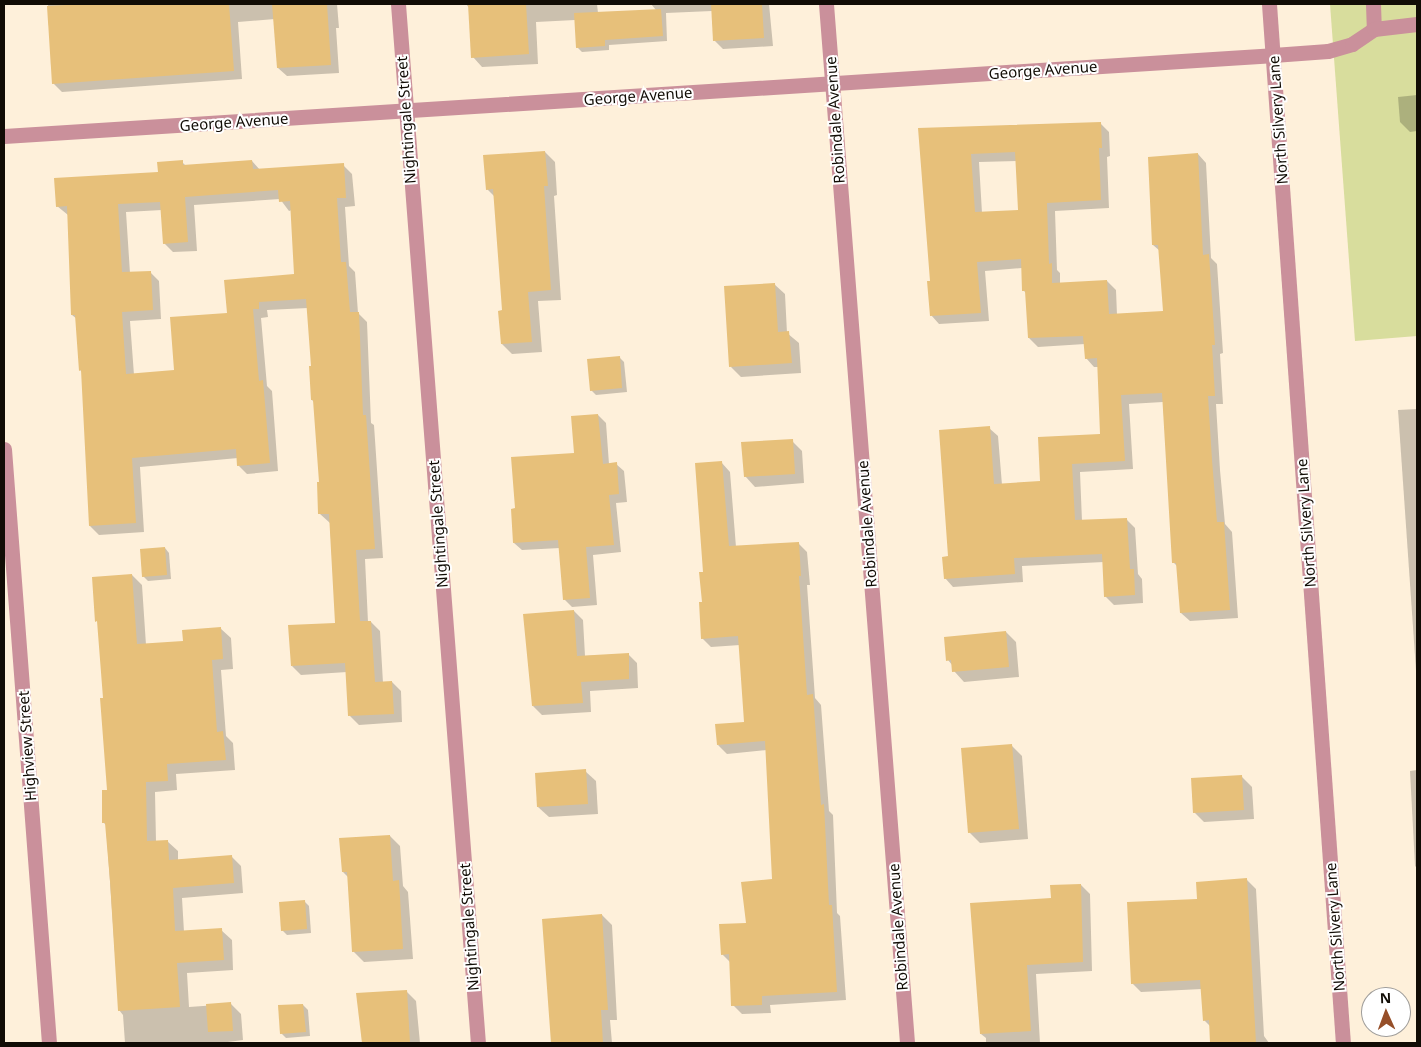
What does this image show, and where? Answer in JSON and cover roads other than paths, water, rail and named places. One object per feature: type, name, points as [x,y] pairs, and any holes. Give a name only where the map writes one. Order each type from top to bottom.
[{"type":"street","name":"Nightingale Street","points":[[398,4],[478,1043]]},
{"type":"street","name":"Robindale Avenue","points":[[826,4],[907,1043]]},
{"type":"street","name":"North Silvery Lane","points":[[1270,4],[1343,1043]]},
{"type":"street","points":[[1373,4],[1374,29],[1417,24]]},
{"type":"street","name":"George Avenue","points":[[4,136],[1328,51],[1352,44],[1374,29]]},
{"type":"street","name":"Highview Street","points":[[4,449],[50,1043]]}]
